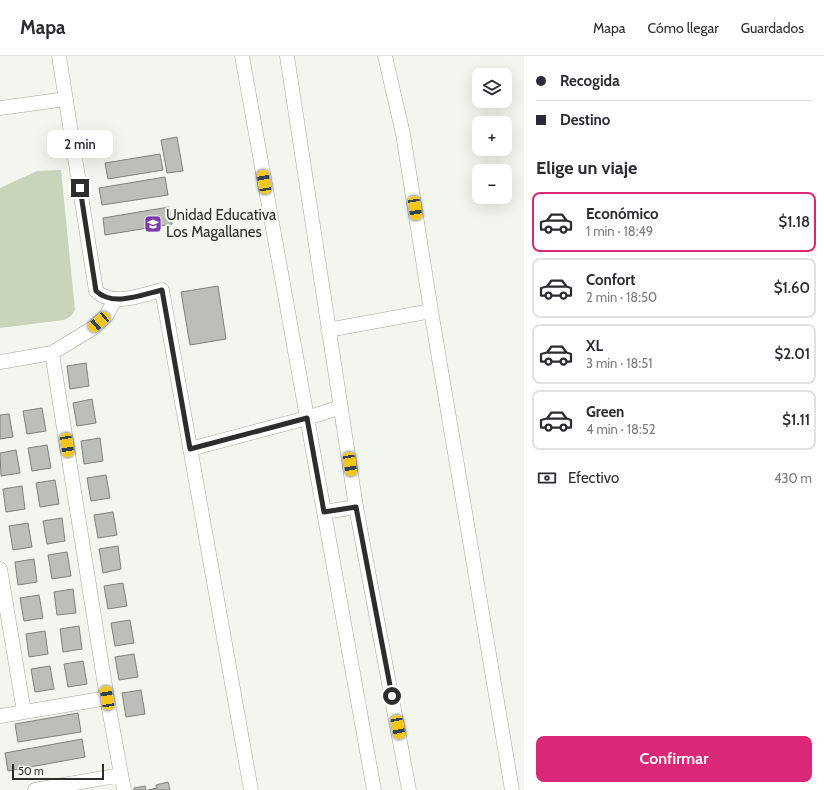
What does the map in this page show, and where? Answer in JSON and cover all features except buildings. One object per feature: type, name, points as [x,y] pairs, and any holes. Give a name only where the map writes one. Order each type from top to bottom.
[{"type":"street","points":[[59,56],[96,291],[102,297],[115,300],[162,290],[251,790]]},
{"type":"street","points":[[242,56],[374,790]]},
{"type":"street","points":[[287,56],[356,507],[409,790]]},
{"type":"street","points":[[385,56],[403,134],[430,311],[512,790]]},
{"type":"street","points":[[0,108],[66,99]]},
{"type":"street","points":[[0,362],[52,353],[93,328],[106,316],[115,300]]},
{"type":"street","points":[[328,330],[430,311]]},
{"type":"street","points":[[52,353],[107,698],[124,790]]},
{"type":"street","points":[[190,449],[307,418],[340,407]]},
{"type":"street","points":[[324,512],[356,507]]},
{"type":"street","points":[[0,569],[24,712]]},
{"type":"street","points":[[0,716],[107,698]]},
{"type":"street","points":[[35,790],[121,775]]},
{"type":"green space","points":[[61,170],[75,310],[71,316],[64,320],[0,328],[0,188],[37,171]]},
{"type":"place","name":"Unidad Educativa Los Magallanes","points":[[153,224]]},
{"type":"route","points":[[80,188],[96,291],[102,297],[115,300],[162,290],[190,449],[307,418],[324,512],[356,507],[392,696]]}]
